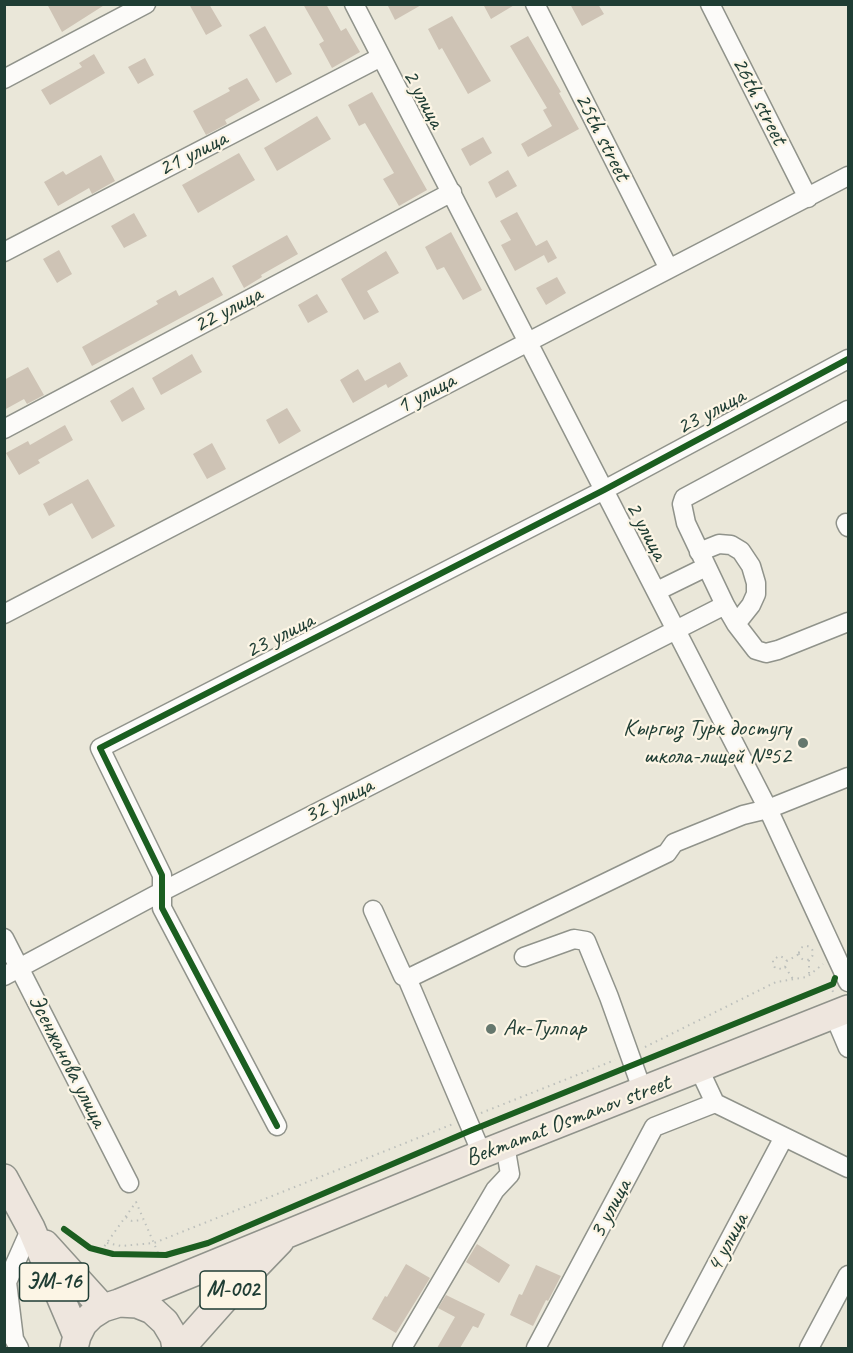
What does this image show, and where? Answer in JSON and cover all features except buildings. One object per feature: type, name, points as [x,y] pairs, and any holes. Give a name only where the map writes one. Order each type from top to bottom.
[{"type":"highway","name":"Bekmamat Osmanov street","points":[[288,1233],[493,1149],[643,1092],[841,1012]]},
{"type":"highway","name":"ЭМ-16","points":[[4,1178],[31,1228],[76,1342]]},
{"type":"highway","name":"ЭМ-16","points":[[31,1228],[111,1305]]},
{"type":"highway","name":"M-002","points":[[111,1305],[288,1233]]},
{"type":"highway","name":"M-002","points":[[181,1348],[288,1233]]},
{"type":"highway","name":"ЭМ-16","points":[[76,1342],[83,1324],[92,1315],[111,1305],[136,1304],[152,1310],[165,1322],[174,1337],[176,1348]]},
{"type":"street","points":[[4,79],[146,4]]},
{"type":"street","name":"2 улица","points":[[354,4],[768,809],[842,980]]},
{"type":"street","name":"25th street","points":[[535,4],[669,269]]},
{"type":"street","name":"26th street","points":[[710,4],[808,198]]},
{"type":"street","name":"21 улица","points":[[4,252],[381,57]]},
{"type":"street","name":"1 улица","points":[[4,614],[849,176]]},
{"type":"street","name":"22 улица","points":[[4,429],[452,192]]},
{"type":"street","name":"23 улица","points":[[277,1126],[162,908],[162,875],[100,748],[604,490],[849,359]]},
{"type":"street","points":[[849,410],[684,498],[681,504],[703,559],[725,604],[736,624],[756,650],[766,652],[798,643],[849,622]]},
{"type":"street","points":[[657,591],[703,559],[718,544],[731,545],[741,551],[751,566],[756,583],[756,594],[751,606],[736,624]]},
{"type":"street","name":"32 улица","points":[[12,972],[163,891],[725,604]]},
{"type":"street","points":[[407,978],[667,853],[674,843],[743,815],[768,809],[849,777]]},
{"type":"street","points":[[374,910],[403,976],[407,978],[493,1149],[510,1174],[495,1191],[402,1348]]},
{"type":"street","name":"Эсенжанова улица","points":[[4,938],[12,972],[129,1183]]},
{"type":"street","points":[[524,957],[574,939],[586,941],[643,1092]]},
{"type":"street","points":[[841,1012],[849,1048]]},
{"type":"street","points":[[699,1069],[715,1104],[849,1168]]},
{"type":"street","name":"3 улица","points":[[536,1348],[654,1127],[715,1104]]},
{"type":"street","name":"4 улица","points":[[672,1348],[784,1137]]},
{"type":"street","points":[[19,1348],[15,1339],[7,1282],[31,1228]]},
{"type":"street","points":[[809,1348],[849,1275]]},
{"type":"path","points":[[785,967],[787,961],[799,954],[802,947],[809,946],[813,954],[809,960],[809,975]]},
{"type":"path","points":[[799,954],[801,958],[809,960]]},
{"type":"path","points":[[785,967],[775,968],[773,960],[779,956],[787,961]]},
{"type":"path","points":[[785,967],[793,979]]},
{"type":"path","points":[[819,989],[842,980]]},
{"type":"path","points":[[90,1248],[104,1252],[136,1202],[163,1255],[148,1255]]},
{"type":"path","points":[[126,1217],[132,1221],[144,1220]]},
{"type":"cycle path","points":[[277,1126],[162,908],[162,875],[100,748],[604,490],[848,359]]},
{"type":"cycle path","points":[[64,1229],[90,1248],[113,1254],[166,1255],[208,1243],[472,1130],[833,984],[835,978]]},
{"type":"place","name":"Кыргыз Турк достугу школа-лицей №52","points":[[803,743]]},
{"type":"place","name":"Ак-Тулпар","points":[[491,1029]]}]
